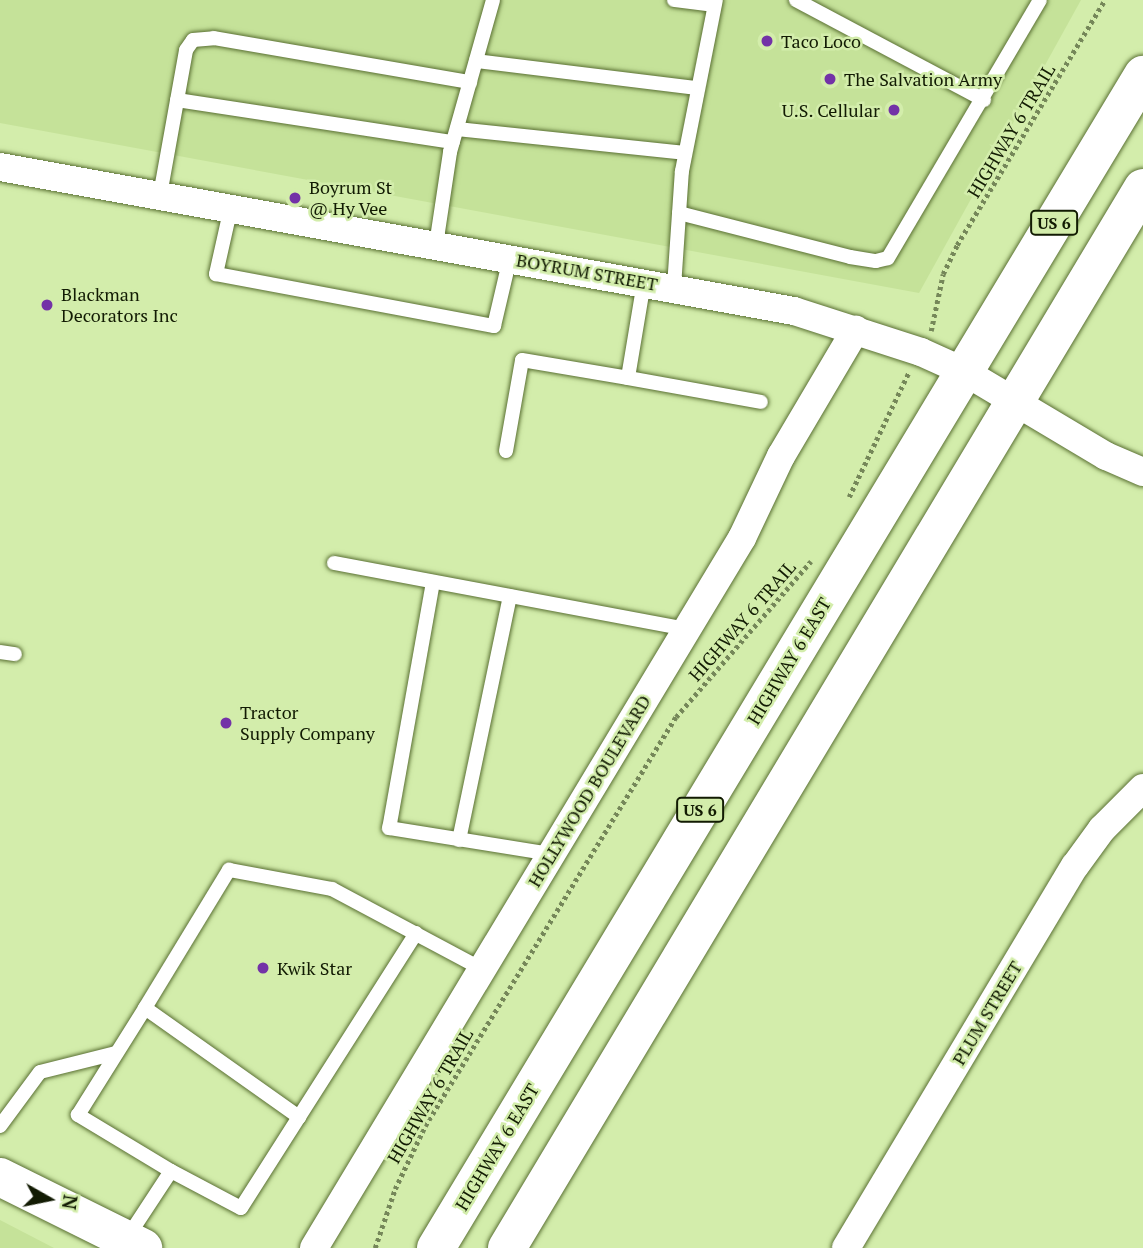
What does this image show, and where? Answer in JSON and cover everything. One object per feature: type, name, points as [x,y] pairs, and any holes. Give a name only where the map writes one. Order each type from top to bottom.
[{"type":"main road","name":"HIGHWAY 6 EAST","points":[[436,1248],[1143,75]]},
{"type":"main road","points":[[507,1248],[1019,401],[1143,188]]},
{"type":"main road","points":[[0,1177],[135,1244]]},
{"type":"street","name":"BOYRUM STREET","points":[[0,167],[750,301],[856,329],[921,352],[965,372],[1019,401],[1106,456],[1143,472]]},
{"type":"street","name":"HOLLYWOOD BOULEVARD","points":[[314,1248],[687,629],[856,329]]},
{"type":"street","name":"PLUM STREET","points":[[846,1248],[1075,866],[1102,829],[1143,788]]},
{"type":"lane","points":[[436,244],[455,135],[493,0]]},
{"type":"lane","points":[[674,0],[715,3],[685,153],[674,288]]},
{"type":"lane","points":[[796,0],[984,100]]},
{"type":"lane","points":[[679,213],[850,257],[888,258],[984,100],[1040,0]]},
{"type":"lane","points":[[160,195],[186,50],[193,40],[202,38],[470,82]]},
{"type":"lane","points":[[476,61],[696,88]]},
{"type":"lane","points":[[177,100],[455,135],[685,153]]},
{"type":"lane","points":[[231,207],[216,274],[494,327],[510,258]]},
{"type":"lane","points":[[628,378],[644,282]]},
{"type":"lane","points":[[506,451],[522,360],[761,402]]},
{"type":"lane","points":[[334,563],[687,629]]},
{"type":"lane","points":[[433,582],[389,828],[551,854]]},
{"type":"lane","points":[[459,840],[510,596]]},
{"type":"lane","points":[[0,652],[15,654]]},
{"type":"lane","points":[[416,933],[241,1208],[171,1171],[78,1115],[229,870],[332,889],[416,933],[482,969]]},
{"type":"lane","points":[[145,1008],[299,1117]]},
{"type":"lane","points":[[0,1126],[40,1072],[117,1053]]},
{"type":"lane","points":[[135,1244],[171,1171]]},
{"type":"path","name":"HIGHWAY 6 TRAIL","points":[[848,501],[935,322],[943,274],[957,245],[1105,0]]},
{"type":"path","name":"HIGHWAY 6 TRAIL","points":[[375,1248],[419,1136],[676,717],[788,593],[817,552]]},
{"type":"shaded area","points":[[0,0],[1081,0],[919,293],[0,123]]},
{"type":"shaded area","points":[[0,1220],[54,1248],[0,1248]]},
{"type":"place","name":"Taco Loco","points":[[767,41]]},
{"type":"place","name":"The Salvation Army","points":[[830,79]]},
{"type":"place","name":"U.S. Cellular","points":[[894,110]]},
{"type":"place","name":"Boyrum St @ Hy Vee","points":[[295,198]]},
{"type":"place","name":"Blackman Decorators Inc","points":[[47,305]]},
{"type":"place","name":"Tractor Supply Company","points":[[226,723]]},
{"type":"place","name":"Kwik Star","points":[[263,968]]}]
